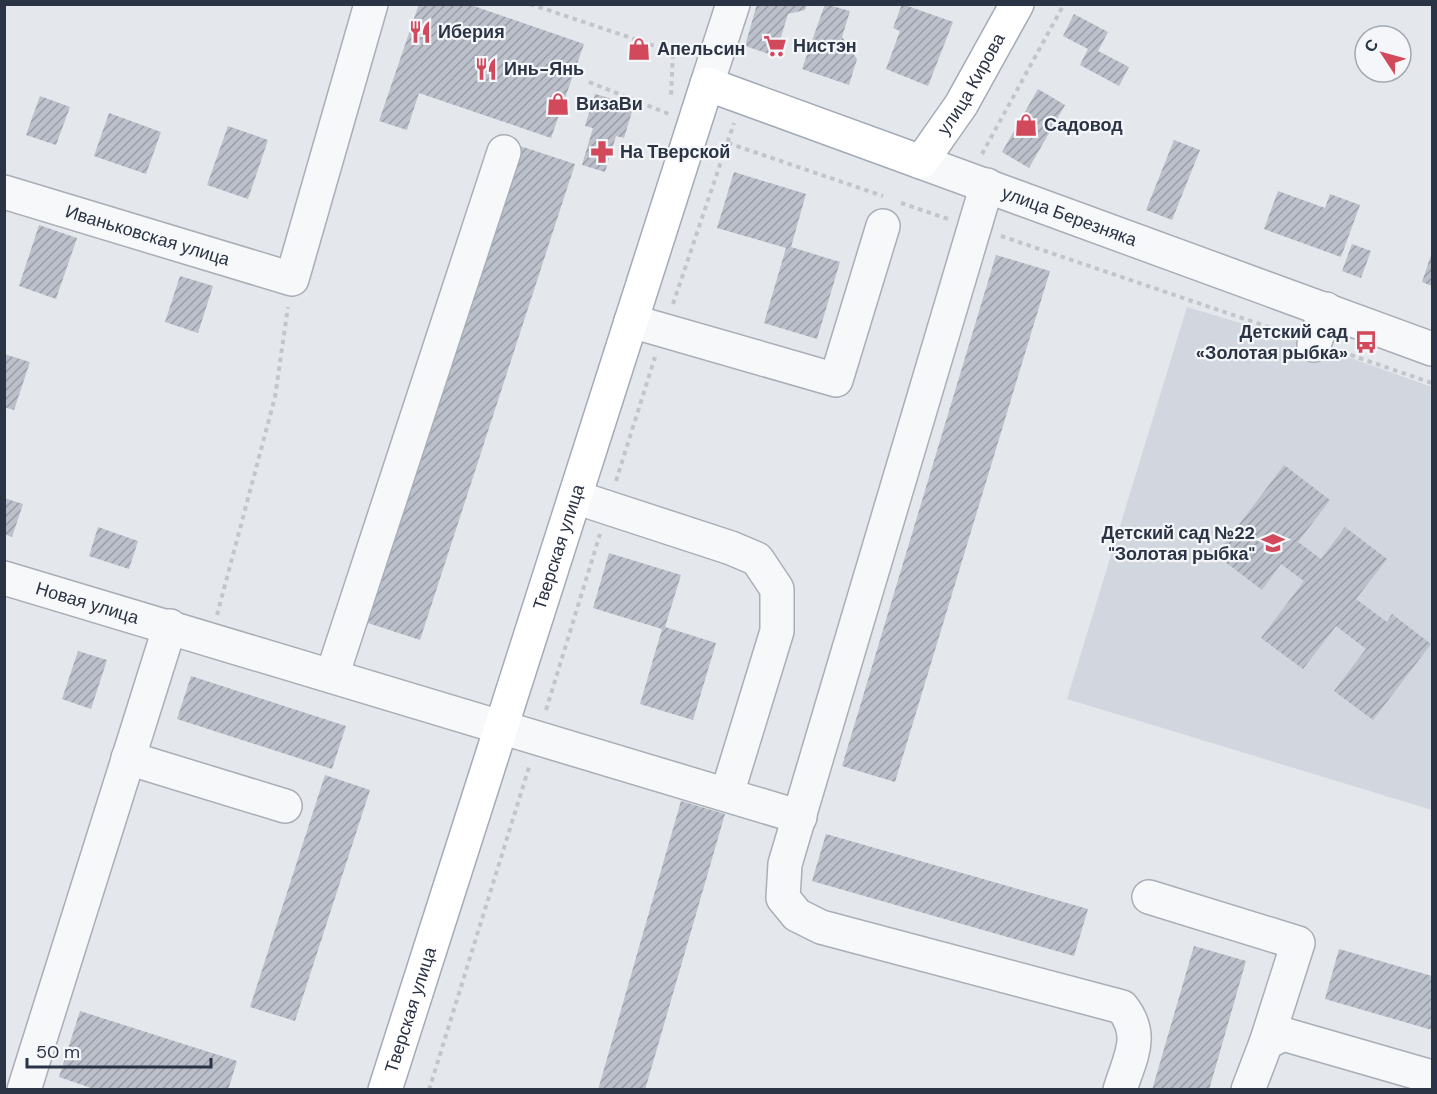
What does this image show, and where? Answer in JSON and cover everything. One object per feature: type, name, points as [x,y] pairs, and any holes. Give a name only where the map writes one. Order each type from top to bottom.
[{"type":"main road","name":"улица Кирова","points":[[921,162],[961,105],[1017,4]]},
{"type":"main road","name":"Тверская улица","points":[[385,1089],[631,321],[677,121],[706,84]]},
{"type":"main road","name":"улица Березняка","points":[[706,84],[921,162]]},
{"type":"street","points":[[292,279],[371,4]]},
{"type":"street","name":"Тверская улица","points":[[706,84],[733,4]]},
{"type":"street","points":[[333,676],[504,152]]},
{"type":"street","name":"улица Березняка","points":[[921,162],[1432,349]]},
{"type":"street","points":[[981,183],[975,228],[785,864],[783,898],[797,915],[821,927],[1122,1007],[1132,1020],[1136,1038],[1120,1089]]},
{"type":"street","name":"Иваньковская улица","points":[[4,192],[292,279]]},
{"type":"street","points":[[631,321],[836,380],[883,226]]},
{"type":"street","points":[[1315,344],[1326,309]]},
{"type":"street","points":[[575,497],[731,548],[757,559],[777,589],[777,631],[727,794]]},
{"type":"street","name":"Новая улица","points":[[4,578],[211,638],[800,817]]},
{"type":"street","points":[[24,1089],[170,626]]},
{"type":"street","points":[[128,758],[285,806]]},
{"type":"street","points":[[1149,897],[1298,943],[1266,1043],[1248,1089]]},
{"type":"street","points":[[1266,1043],[1283,1034],[1432,1077]]},
{"type":"path","points":[[530,4],[673,52],[677,121]]},
{"type":"path","points":[[981,183],[982,154],[1064,4]]},
{"type":"path","points":[[589,82],[677,121],[729,136]]},
{"type":"path","points":[[429,1089],[664,330],[744,97]]},
{"type":"path","points":[[728,143],[1432,383]]},
{"type":"path","points":[[211,638],[275,397],[292,279]]},
{"type":"shaded area","name":"Детский сад №22 \"Золотая рыбка\"","points":[[1187,307],[1314,345],[1432,387],[1432,810],[1067,699]]},
{"type":"building","name":"Инь-Янь","points":[[419,4],[468,4],[584,44],[551,138],[419,93],[407,130],[379,121]]},
{"type":"building","points":[[757,4],[807,4],[805,10],[788,14],[775,56],[745,46]]},
{"type":"building","points":[[825,4],[850,11],[842,37],[857,59],[849,85],[802,69]]},
{"type":"building","points":[[902,4],[953,22],[928,86],[886,69],[900,31],[893,28]]},
{"type":"building","points":[[1074,14],[1108,32],[1098,51],[1129,67],[1119,86],[1080,65],[1088,49],[1063,36]]},
{"type":"building","points":[[1038,89],[1065,105],[1029,168],[1002,152]]},
{"type":"building","points":[[595,94],[634,105],[624,138],[616,136],[605,172],[582,165],[593,128],[585,126]]},
{"type":"building","points":[[40,96],[70,107],[56,145],[26,135]]},
{"type":"building","points":[[109,113],[161,132],[146,174],[94,156]]},
{"type":"building","points":[[228,126],[268,140],[248,199],[207,185]]},
{"type":"building","points":[[1174,140],[1200,150],[1172,220],[1146,210]]},
{"type":"building","points":[[520,146],[575,164],[420,640],[365,622]]},
{"type":"building","points":[[734,172],[806,194],[791,247],[840,262],[817,339],[764,323],[786,248],[717,228]]},
{"type":"building","points":[[1278,191],[1325,208],[1330,194],[1360,205],[1341,257],[1264,229]]},
{"type":"building","points":[[39,225],[77,238],[56,299],[19,286]]},
{"type":"building","points":[[1352,244],[1371,251],[1361,278],[1342,271]]},
{"type":"building","points":[[1432,252],[1432,286],[1422,282]]},
{"type":"building","points":[[996,255],[1050,271],[895,782],[842,766]]},
{"type":"building","points":[[180,276],[213,286],[198,333],[165,322]]},
{"type":"building","points":[[4,354],[30,362],[14,410],[4,407]]},
{"type":"building","points":[[1284,465],[1330,500],[1298,542],[1321,559],[1345,527],[1387,559],[1356,599],[1387,622],[1392,614],[1431,644],[1373,720],[1334,691],[1366,649],[1336,626],[1303,669],[1261,638],[1304,581],[1281,564],[1262,590],[1216,555]]},
{"type":"building","points":[[4,498],[23,504],[12,537],[4,534]]},
{"type":"building","points":[[98,527],[138,541],[129,569],[89,556]]},
{"type":"building","points":[[609,553],[681,575],[665,627],[716,643],[693,720],[640,704],[662,629],[593,608]]},
{"type":"building","points":[[78,651],[107,660],[91,709],[62,699]]},
{"type":"building","points":[[191,676],[346,726],[332,769],[177,719]]},
{"type":"building","points":[[325,775],[370,790],[295,1021],[250,1007]]},
{"type":"building","points":[[681,801],[725,814],[645,1090],[598,1090]]},
{"type":"building","points":[[826,834],[1088,909],[1074,956],[812,881]]},
{"type":"building","points":[[1194,946],[1246,961],[1209,1090],[1152,1090]]},
{"type":"building","points":[[1339,949],[1432,976],[1432,1030],[1325,999]]},
{"type":"building","points":[[80,1011],[237,1061],[228,1090],[97,1090],[59,1077]]},
{"type":"place","name":"Иберия","points":[[420,32]]},
{"type":"place","name":"Нистэн","points":[[775,46]]},
{"type":"place","name":"Апельсин","points":[[639,49]]},
{"type":"place","name":"Инь-Янь","points":[[486,69]]},
{"type":"place","name":"ВизаВи","points":[[558,104]]},
{"type":"place","name":"Садовод","points":[[1026,125]]},
{"type":"place","name":"На Тверской","points":[[602,152]]},
{"type":"place","name":"Детский сад «Золотая рыбка»","points":[[1366,342]]},
{"type":"place","name":"Детский сад №22 \"Золотая рыбка\"","points":[[1273,543]]}]
